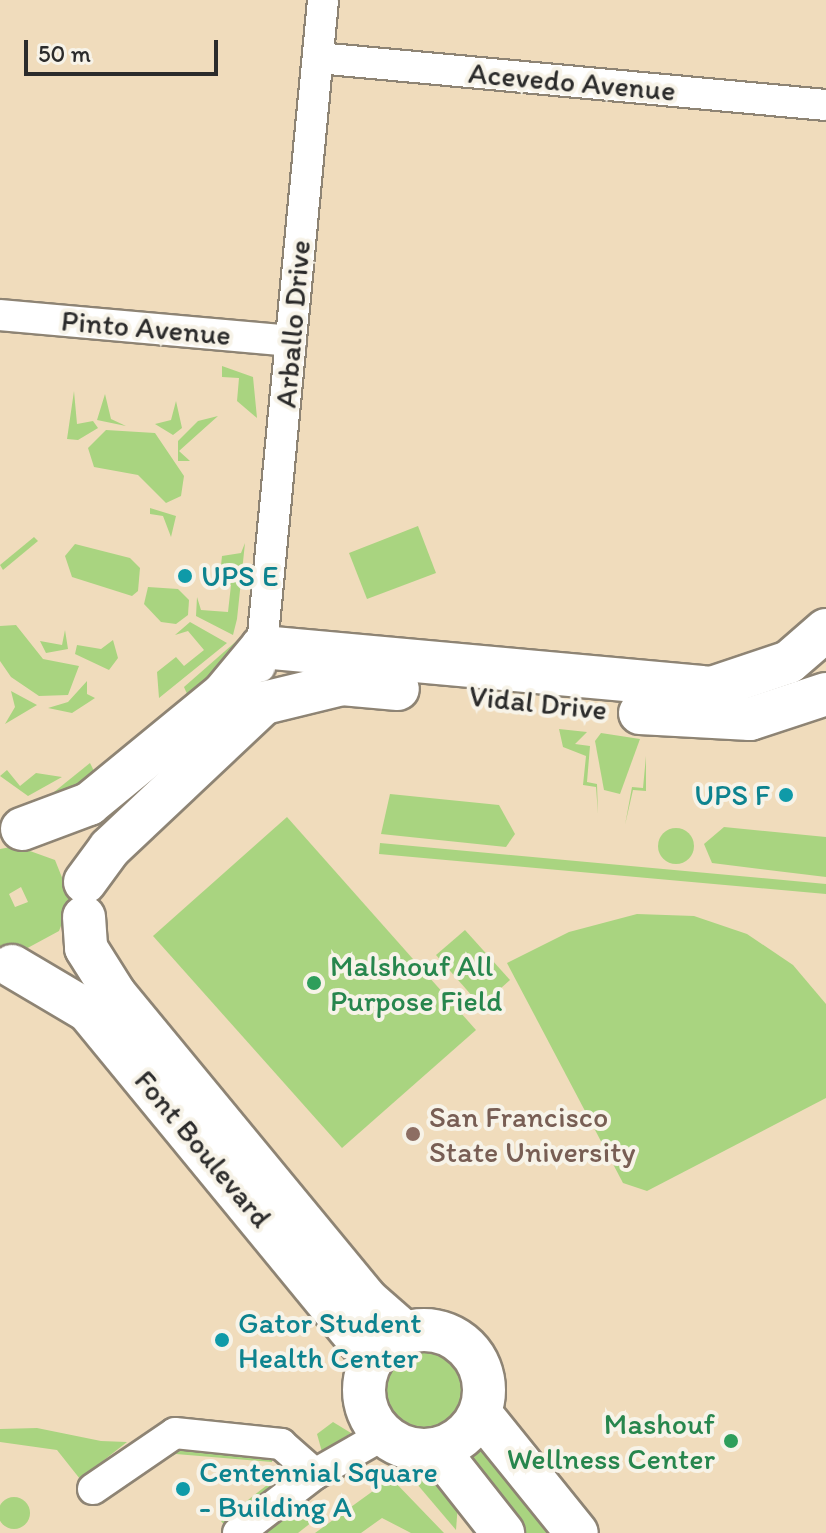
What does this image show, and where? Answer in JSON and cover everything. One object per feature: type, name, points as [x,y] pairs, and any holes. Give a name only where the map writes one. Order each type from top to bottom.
[{"type":"street","name":"Arballo Drive","points":[[252,714],[262,647],[323,0]]},
{"type":"street","name":"Acevedo Avenue","points":[[318,58],[826,105]]},
{"type":"street","name":"Pinto Avenue","points":[[0,315],[291,341]]},
{"type":"street","name":"Vidal Drive","points":[[252,714],[291,694],[342,684],[714,704],[789,662],[826,630]]},
{"type":"street","name":"Vidal Drive","points":[[262,647],[784,714],[826,694]]},
{"type":"street","points":[[11,830],[89,804],[224,693],[262,647]]},
{"type":"street","points":[[6,964],[57,954],[110,848],[252,714]]},
{"type":"street","name":"Font Boulevard","points":[[11,830],[65,847],[84,900],[86,948],[115,994],[366,1299],[389,1345]]},
{"type":"street","name":"Font Boulevard","points":[[6,964],[88,1011],[389,1345]]},
{"type":"street","points":[[450,1335],[474,1355],[485,1383],[480,1413],[463,1437],[437,1449],[414,1450],[383,1435],[364,1399],[389,1345],[450,1335]]},
{"type":"street","points":[[480,1413],[577,1533]]},
{"type":"street","points":[[93,1489],[175,1433],[281,1444],[315,1474]]},
{"type":"street","points":[[238,1533],[315,1474],[383,1435]]},
{"type":"street","points":[[437,1449],[503,1533]]},
{"type":"green space","points":[[222,366],[253,377],[257,418],[237,401],[239,378],[222,377]]},
{"type":"green space","points":[[74,391],[77,424],[93,421],[98,428],[78,440],[67,439]]},
{"type":"green space","points":[[105,394],[111,419],[126,426],[97,420]]},
{"type":"green space","points":[[176,401],[182,428],[173,435],[155,424],[171,420]]},
{"type":"green space","points":[[218,416],[179,451],[190,461],[178,461],[178,441],[198,421]]},
{"type":"green space","points":[[106,430],[155,433],[184,476],[181,496],[166,503],[138,475],[94,467],[88,448]]},
{"type":"green space","points":[[150,508],[176,516],[171,537],[163,516],[150,514]]},
{"type":"green space","points":[[418,526],[436,573],[367,599],[349,553]]},
{"type":"green space","points":[[34,537],[38,541],[3,570],[0,565]]},
{"type":"green space","points":[[245,543],[233,635],[196,616],[197,597],[201,610],[228,612],[231,585],[219,584],[222,556],[241,553]]},
{"type":"green space","points":[[75,544],[130,558],[140,568],[138,591],[132,596],[72,577],[65,556]]},
{"type":"green space","points":[[148,587],[178,589],[189,600],[188,615],[176,624],[161,622],[144,604]]},
{"type":"green space","points":[[190,622],[227,643],[159,698],[157,672],[176,657],[184,666],[204,650],[188,631],[175,635]]},
{"type":"green space","points":[[16,625],[43,659],[79,666],[68,695],[39,696],[11,677],[0,661],[0,626]]},
{"type":"green space","points":[[65,630],[68,649],[46,653],[40,641],[62,645]]},
{"type":"green space","points":[[241,637],[237,655],[188,696],[184,687]]},
{"type":"green space","points":[[113,640],[118,658],[109,670],[75,654],[77,645],[101,649]]},
{"type":"green space","points":[[87,681],[87,694],[95,698],[72,713],[48,708],[68,702]]},
{"type":"green space","points":[[11,691],[37,705],[5,724],[15,707]]},
{"type":"green space","points":[[559,729],[587,732],[575,744],[590,746],[587,782],[597,784],[598,814],[596,787],[583,785],[586,756],[563,747]]},
{"type":"green space","points":[[601,733],[640,739],[620,794],[604,790],[595,741]]},
{"type":"green space","points":[[646,756],[646,791],[633,790],[625,825],[632,787],[643,788]]},
{"type":"green space","points":[[90,763],[96,775],[55,806],[49,796]]},
{"type":"green space","points":[[7,770],[20,786],[36,773],[62,777],[28,796],[0,776]]},
{"type":"green space","points":[[390,794],[499,805],[515,834],[506,847],[381,834]]},
{"type":"green space","name":"Malshouf All Purpose Field","points":[[287,817],[476,1030],[342,1148],[153,936]]},
{"type":"green space","points":[[724,827],[826,837],[826,877],[712,863],[704,844]]},
{"type":"green space","points":[[676,828],[689,833],[694,846],[689,859],[676,864],[663,859],[658,846],[663,833]]},
{"type":"green space","points":[[380,843],[826,884],[826,894],[379,854]]},
{"type":"green space","points":[[16,846],[55,860],[71,900],[59,931],[22,951],[0,947],[0,849]],"holes":[[[21,887],[28,902],[15,907],[9,894]]]},
{"type":"green space","points":[[637,914],[694,916],[747,934],[793,965],[826,1004],[826,1098],[647,1191],[623,1183],[507,963],[569,932]]},
{"type":"green space","points":[[465,930],[510,980],[481,1006],[436,955]]},
{"type":"green space","points":[[425,1343],[443,1347],[458,1357],[468,1372],[472,1390],[468,1408],[458,1423],[443,1433],[425,1437],[407,1433],[392,1423],[382,1408],[378,1390],[382,1372],[392,1357],[407,1347]]},
{"type":"green space","points":[[333,1422],[351,1433],[322,1452],[317,1434]]},
{"type":"green space","points":[[37,1428],[101,1441],[127,1442],[80,1479],[57,1450],[0,1442],[0,1429]]},
{"type":"green space","points":[[484,1438],[565,1533],[521,1533],[463,1455]]},
{"type":"green space","points":[[177,1448],[272,1457],[272,1462],[176,1454],[139,1473]]},
{"type":"green space","points":[[394,1457],[429,1469],[458,1504],[456,1530]]},
{"type":"green space","points":[[391,1478],[444,1533],[411,1533],[382,1518],[361,1533],[315,1533]]},
{"type":"green space","points":[[271,1482],[277,1491],[228,1530],[221,1521]]},
{"type":"green space","points":[[14,1497],[25,1502],[30,1513],[25,1524],[14,1529],[3,1524],[-2,1513],[3,1502]]},
{"type":"green space","points":[[298,1505],[308,1507],[312,1522],[298,1533],[263,1533]]},
{"type":"place","name":"UPS E","points":[[185,576]]},
{"type":"place","name":"UPS F","points":[[786,795]]},
{"type":"place","name":"Malshouf All Purpose Field","points":[[314,983]]},
{"type":"place","name":"San Francisco State University","points":[[413,1134]]},
{"type":"place","name":"Gator Student Health Center","points":[[222,1340]]},
{"type":"place","name":"Mashouf Wellness Center","points":[[731,1441]]},
{"type":"place","name":"Centennial Square - Building A","points":[[183,1489]]}]
